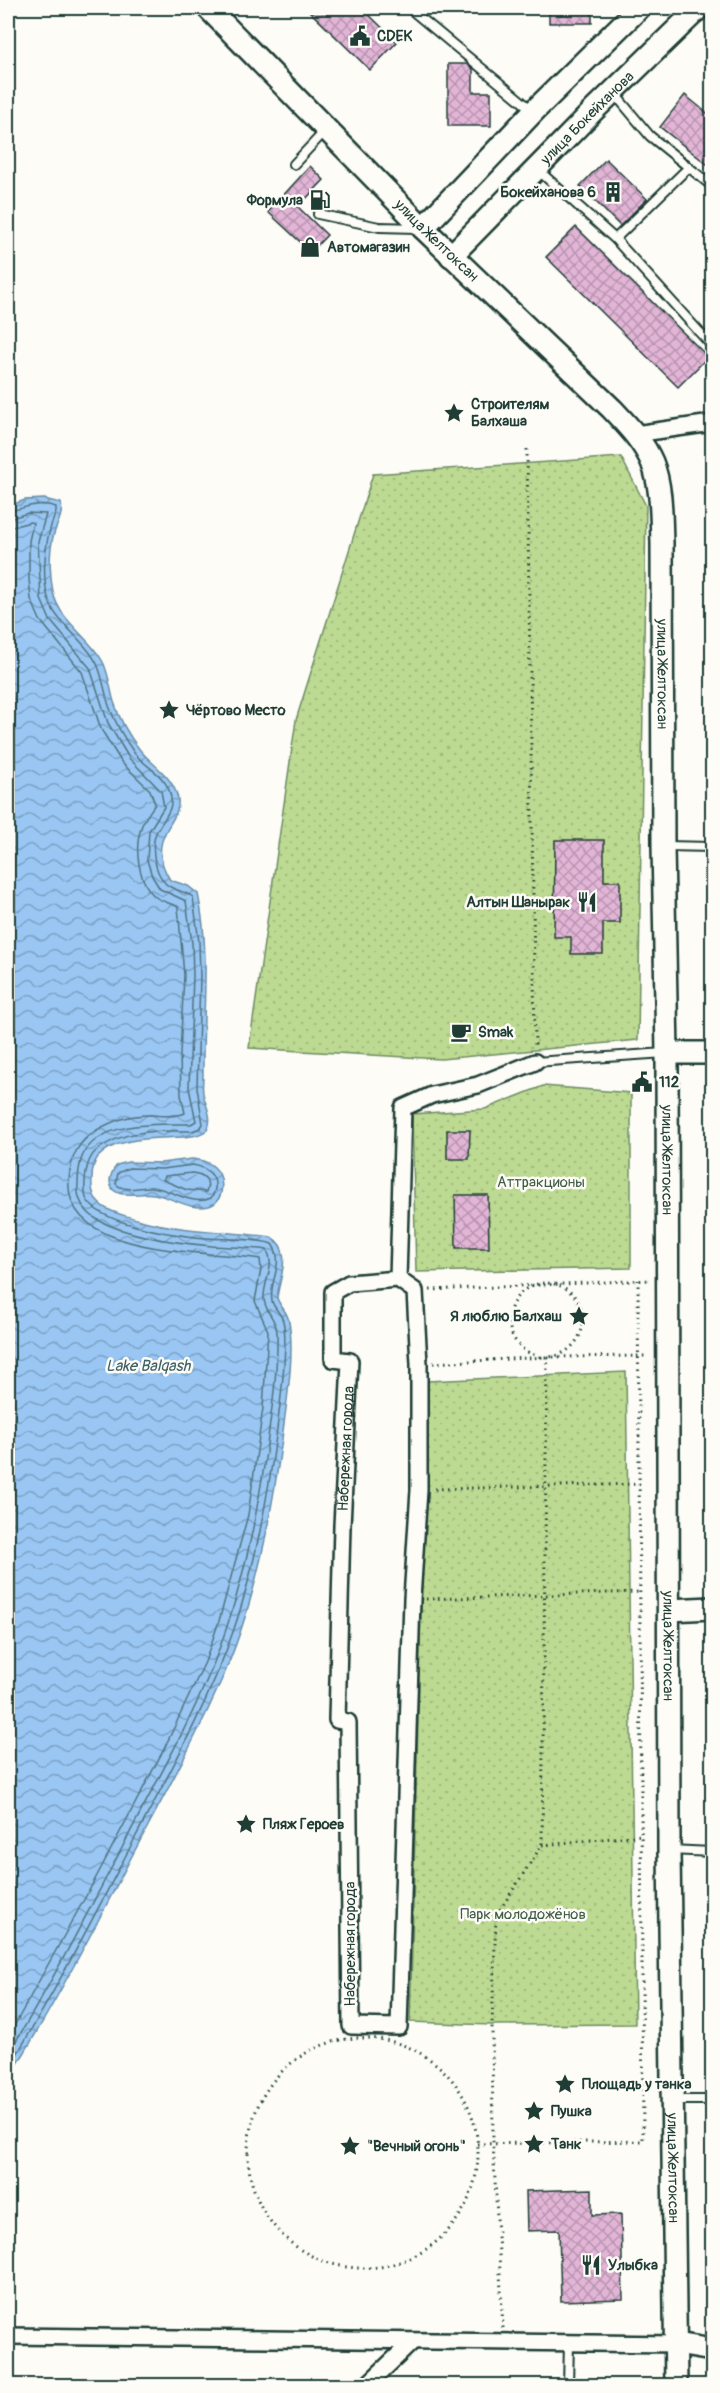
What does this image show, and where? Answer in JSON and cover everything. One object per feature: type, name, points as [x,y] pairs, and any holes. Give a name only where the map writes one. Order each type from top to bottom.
[{"type":"street","name":"улица Желтоксан","points":[[208,8],[451,256],[612,409],[635,434],[652,463],[659,497],[663,554],[669,1850],[676,2385]]},
{"type":"street","points":[[423,228],[534,111],[639,8]]},
{"type":"street","name":"улица Бокейханова","points":[[451,256],[699,8]]},
{"type":"street","points":[[635,434],[712,423]]},
{"type":"street","points":[[667,1053],[712,1053]]},
{"type":"street","points":[[415,1291],[398,1279],[403,1108],[432,1095],[478,1085],[535,1062]]},
{"type":"street","name":"Набережная города","points":[[398,1279],[349,1283],[333,1293],[333,1359],[350,1361],[337,1720],[348,1722],[351,2026],[399,2027],[412,1599],[418,1490],[419,1364],[415,1291]]},
{"type":"street","points":[[669,1610],[712,1608]]},
{"type":"street","points":[[8,2337],[677,2343],[712,2338]]},
{"type":"street","points":[[366,2385],[412,2342]]},
{"type":"street","points":[[677,2343],[712,2350]]},
{"type":"lane","points":[[410,8],[534,111]]},
{"type":"lane","points":[[613,92],[650,136],[712,186]]},
{"type":"lane","points":[[294,164],[326,130]]},
{"type":"lane","points":[[615,239],[689,167]]},
{"type":"lane","points":[[537,169],[615,239],[712,346]]},
{"type":"lane","points":[[318,214],[379,227],[423,228]]},
{"type":"lane","points":[[663,846],[712,847]]},
{"type":"lane","points":[[535,1062],[667,1053]]},
{"type":"lane","points":[[669,1850],[712,1852]]},
{"type":"lane","points":[[673,2100],[712,2100]]},
{"type":"lane","points":[[568,2385],[569,2342]]},
{"type":"path","points":[[527,449],[535,1062]]},
{"type":"path","points":[[415,1291],[545,1283],[668,1279]]},
{"type":"path","points":[[477,2144],[643,2141],[638,1280]]},
{"type":"path","points":[[545,1283],[563,1287],[571,1293],[577,1300],[583,1319],[582,1328],[573,1345],[557,1355],[547,1357],[529,1353],[521,1347],[511,1331],[509,1321],[510,1312],[519,1295],[526,1289],[545,1283]]},
{"type":"path","points":[[419,1364],[547,1357],[667,1357]]},
{"type":"path","points":[[504,2342],[493,2143],[492,2025],[496,1916],[542,1845],[547,1357]]},
{"type":"path","points":[[418,1490],[640,1484]]},
{"type":"path","points":[[412,1599],[640,1592]]},
{"type":"path","points":[[542,1845],[642,1835]]},
{"type":"path","points":[[354,2038],[372,2038],[398,2043],[423,2054],[437,2065],[461,2092],[474,2126],[477,2144],[477,2162],[472,2188],[461,2212],[450,2227],[437,2240],[407,2259],[390,2265],[372,2267],[354,2267],[328,2262],[303,2251],[288,2240],[265,2213],[257,2197],[249,2162],[249,2144],[254,2117],[265,2092],[276,2078],[303,2055],[319,2046],[354,2038]]},
{"type":"green space","points":[[621,457],[646,506],[638,1040],[441,1059],[249,1048],[296,720],[373,474]]},
{"type":"green space","name":"Аттракционы","points":[[543,1086],[631,1093],[631,1268],[416,1272],[412,1114],[485,1109]]},
{"type":"green space","points":[[710,1370],[712,1370],[712,1578],[711,1578]]},
{"type":"green space","name":"Парк молодожёнов","points":[[626,1372],[635,2024],[492,2025],[410,2022],[427,1381]]},
{"type":"water","name":"Lake Balqash","points":[[44,499],[61,503],[62,508],[50,554],[51,580],[56,602],[103,662],[116,708],[128,733],[174,788],[178,805],[162,840],[163,864],[170,880],[188,886],[198,894],[204,939],[203,1088],[209,1115],[208,1128],[202,1133],[190,1136],[142,1139],[110,1148],[95,1162],[92,1189],[100,1204],[122,1215],[173,1227],[271,1237],[282,1249],[284,1257],[277,1298],[288,1318],[291,1350],[282,1439],[273,1498],[254,1587],[236,1644],[215,1695],[181,1764],[41,2025],[8,2080],[8,506],[25,500]]},
{"type":"water","points":[[192,1159],[209,1163],[218,1171],[221,1194],[209,1206],[195,1207],[148,1193],[121,1194],[112,1188],[110,1182],[110,1177],[117,1165],[128,1162],[161,1163]]},
{"type":"building","points":[[306,8],[362,8],[397,42],[370,70]]},
{"type":"building","points":[[549,8],[592,8],[592,23],[549,23]]},
{"type":"building","points":[[448,64],[467,64],[473,69],[473,92],[491,92],[491,126],[448,126]]},
{"type":"building","points":[[685,95],[712,117],[712,168],[660,127]]},
{"type":"building","name":"Бокейханова 6","points":[[606,159],[647,199],[620,226],[580,186]]},
{"type":"building","points":[[310,166],[324,180],[298,207],[327,235],[311,252],[268,212]]},
{"type":"building","points":[[576,227],[708,357],[678,387],[546,257]]},
{"type":"building","name":"Алтын Шанырак","points":[[555,840],[604,840],[604,881],[620,881],[620,923],[603,923],[603,954],[571,954],[571,937],[554,937]]},
{"type":"building","points":[[447,1130],[470,1130],[469,1159],[447,1159]]},
{"type":"building","points":[[455,1195],[488,1195],[489,1248],[456,1248]]},
{"type":"building","name":"Улыбка","points":[[592,2189],[592,2215],[621,2214],[623,2299],[561,2301],[559,2230],[527,2231],[526,2191]]},
{"type":"place","name":"CDEK","points":[[360,36]]},
{"type":"place","name":"Бокейханова 6","points":[[613,192]]},
{"type":"place","name":"Формула","points":[[320,200]]},
{"type":"place","name":"Автомагазин","points":[[310,247]]},
{"type":"place","name":"Строителям Балхаша","points":[[454,413]]},
{"type":"place","name":"Чёртово Место","points":[[169,710]]},
{"type":"place","name":"Алтын Шанырак","points":[[587,902]]},
{"type":"place","name":"Smak","points":[[461,1032]]},
{"type":"place","name":"112","points":[[642,1082]]},
{"type":"place","name":"Я люблю Балхаш","points":[[579,1316]]},
{"type":"place","name":"Пляж Героев","points":[[246,1824]]},
{"type":"place","name":"Площадь у танка","points":[[565,2084]]},
{"type":"place","name":"Пушка","points":[[534,2111]]},
{"type":"place","name":"Танк","points":[[534,2144]]},
{"type":"place","name":"\"Вечный огонь\"","points":[[350,2146]]},
{"type":"place","name":"Улыбка","points":[[591,2265]]}]
